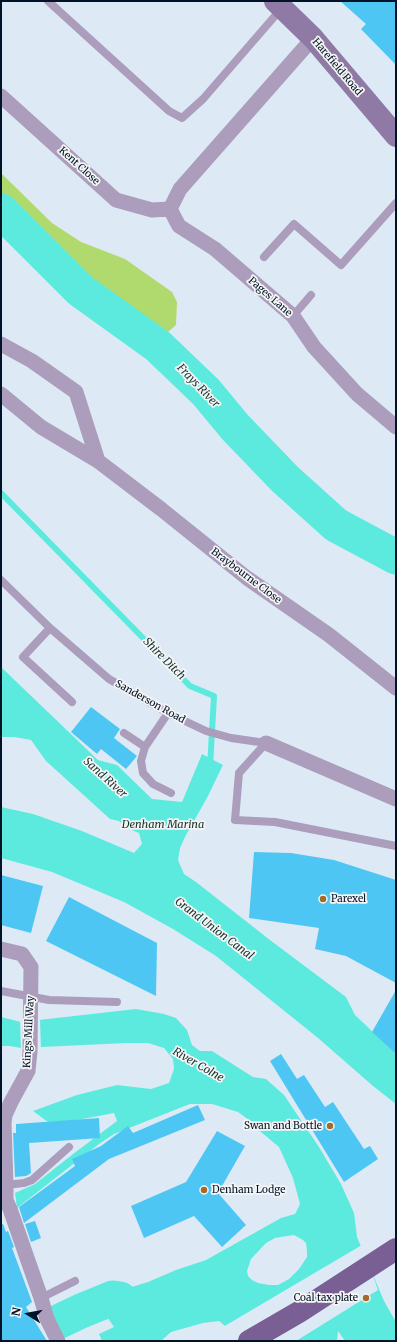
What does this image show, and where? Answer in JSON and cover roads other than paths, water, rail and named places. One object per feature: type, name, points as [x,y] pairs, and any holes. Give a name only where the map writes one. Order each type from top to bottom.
[{"type":"main road","name":"Harefield Road","points":[[279,4],[313,38],[396,136]]},
{"type":"main road","points":[[249,1341],[299,1312],[396,1250]]},
{"type":"street","points":[[170,209],[180,189],[313,38]]},
{"type":"street","name":"Kent Close","points":[[1,96],[116,200],[152,210],[170,209]]},
{"type":"street","name":"Pages Lane","points":[[170,209],[180,226],[215,249],[293,316],[314,347],[352,389],[396,427]]},
{"type":"street","points":[[1,344],[32,361],[76,392],[98,461]]},
{"type":"street","name":"Braybourne Close","points":[[1,394],[41,427],[98,461],[161,509],[246,578],[329,635],[396,688]]},
{"type":"street","name":"Sanderson Road","points":[[266,743],[396,799]]},
{"type":"street","name":"Kings Mill Way","points":[[1,949],[22,954],[32,967],[30,1052],[28,1071],[5,1115],[4,1194],[47,1319],[58,1341]]},
{"type":"lane","points":[[48,1],[169,111],[182,118],[203,99],[279,4]]},
{"type":"lane","points":[[264,257],[294,224],[341,265],[396,203]]},
{"type":"lane","points":[[293,316],[312,295]]},
{"type":"lane","name":"Sanderson Road","points":[[1,580],[50,628],[109,679],[168,713],[206,731],[231,738],[266,743]]},
{"type":"lane","points":[[50,628],[23,657],[72,702]]},
{"type":"lane","points":[[168,713],[145,748],[141,761],[143,773],[153,784],[171,793]]},
{"type":"lane","points":[[124,733],[145,748]]},
{"type":"lane","points":[[266,743],[239,773],[235,820],[275,822],[396,846]]},
{"type":"lane","points":[[1,991],[50,1000],[117,1002]]},
{"type":"lane","points":[[4,1194],[32,1180],[69,1147]]},
{"type":"lane","points":[[41,1298],[75,1281]]},
{"type":"water","points":[[1,667],[98,760],[117,765],[152,799],[182,802],[202,754],[223,765],[180,848],[178,860],[184,874],[346,997],[355,1015],[396,1054],[396,1104],[318,1038],[216,956],[173,929],[124,902],[52,872],[1,858],[1,807],[33,814],[82,831],[134,853],[142,844],[139,833],[127,828],[119,821],[110,819],[46,761],[31,740],[14,737],[1,737]]},
{"type":"water","points":[[136,1009],[164,1014],[176,1018],[187,1030],[192,1045],[200,1051],[212,1051],[253,1077],[266,1079],[284,1095],[319,1147],[341,1184],[354,1213],[357,1237],[384,1301],[396,1322],[396,1341],[345,1341],[338,1331],[337,1341],[243,1341],[219,1321],[203,1323],[171,1332],[161,1341],[102,1341],[99,1334],[114,1327],[105,1314],[79,1323],[70,1305],[108,1285],[125,1289],[206,1260],[281,1218],[295,1214],[300,1204],[293,1178],[279,1147],[238,1112],[212,1104],[190,1104],[114,1134],[17,1208],[15,1193],[35,1184],[117,1121],[114,1113],[72,1121],[48,1122],[33,1111],[77,1095],[117,1085],[151,1089],[169,1083],[174,1069],[173,1059],[164,1048],[148,1043],[21,1048],[1,1046],[1,1017],[21,1022]],"holes":[[[294,1235],[306,1243],[307,1257],[299,1269],[289,1279],[278,1285],[269,1285],[258,1283],[248,1276],[247,1271],[251,1259],[266,1243],[275,1238]]]},
{"type":"waterway","name":"Frays River","points":[[1,211],[80,290],[158,346],[206,392],[235,427],[285,479],[336,525],[396,557]]},
{"type":"waterway","name":"Shire Ditch","points":[[1,493],[190,686],[214,696],[210,767]]},
{"type":"waterway","name":"River Colne","points":[[60,1321],[113,1298],[120,1299]]},
{"type":"place","name":"Parexel","points":[[323,899]]},
{"type":"place","name":"Swan and Bottle","points":[[330,1126]]},
{"type":"place","name":"Denham Lodge","points":[[204,1190]]},
{"type":"place","name":"Coal tax plate","points":[[366,1298]]},
{"type":"water label","name":"Sand River","points":[[105,778]]},
{"type":"water label","name":"Denham Marina","points":[[163,825]]},
{"type":"water label","name":"Grand Union Canal","points":[[214,929]]}]
